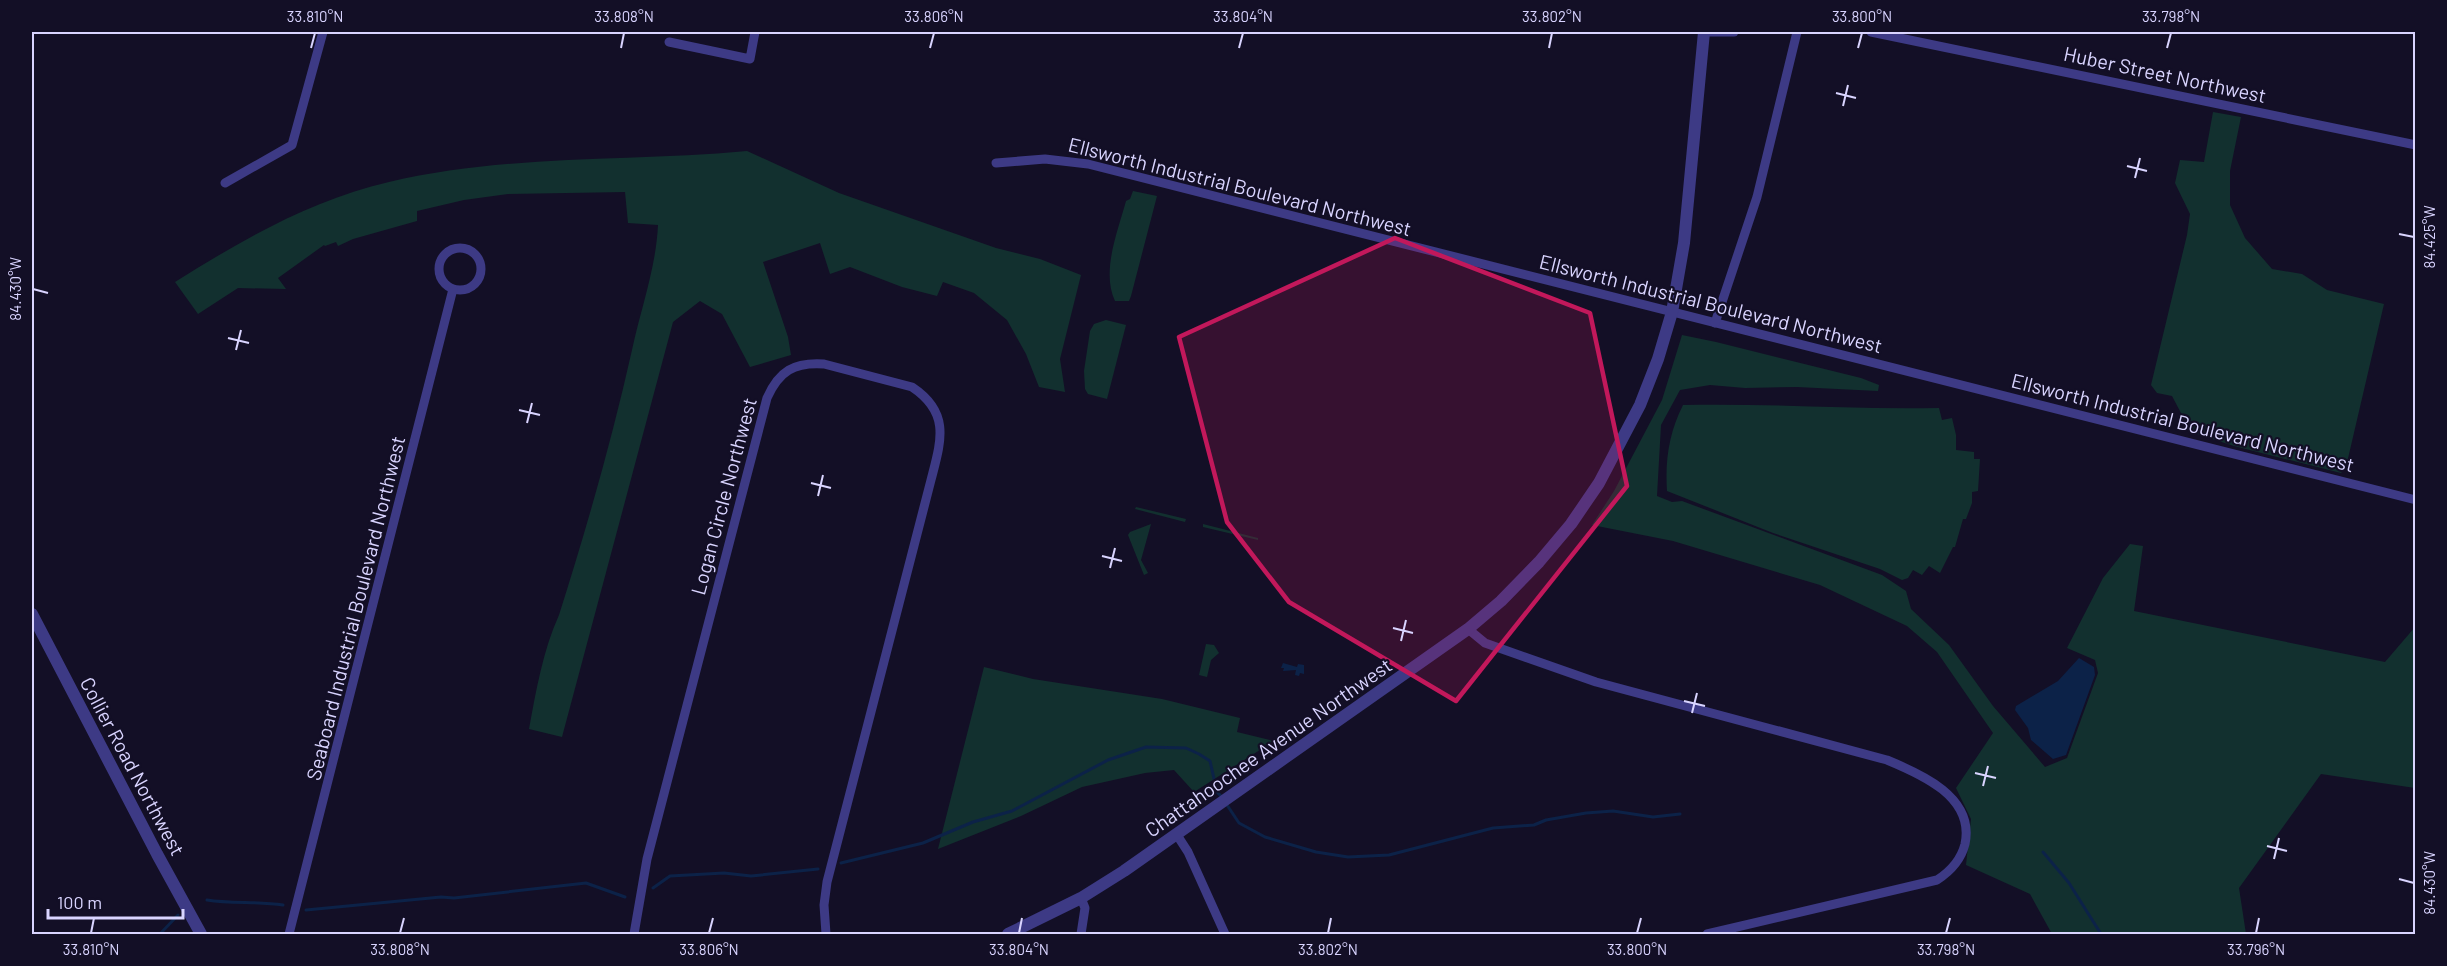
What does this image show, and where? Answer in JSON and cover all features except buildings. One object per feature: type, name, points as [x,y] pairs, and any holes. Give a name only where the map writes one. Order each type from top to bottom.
[{"type":"street","points":[[225,183],[292,145],[323,32]]},
{"type":"street","points":[[669,42],[750,59],[755,32]]},
{"type":"street","points":[[1704,32],[1734,32]]},
{"type":"street","name":"Chattahoochee Avenue Northwest","points":[[1008,934],[1081,898],[1177,835],[1468,628],[1501,601],[1539,562],[1571,524],[1599,483],[1640,405],[1658,359],[1672,312],[1684,243],[1704,32]]},
{"type":"street","points":[[1715,323],[1757,197],[1797,32]]},
{"type":"street","name":"Huber Street Northwest","points":[[1871,32],[2415,145]]},
{"type":"street","name":"Ellsworth Industrial Boulevard Northwest","points":[[996,163],[1045,159],[1088,164],[2415,500]]},
{"type":"street","points":[[453,249],[467,249],[473,253],[480,264],[479,278],[469,288],[453,289],[443,283],[439,263],[447,252],[453,249]]},
{"type":"street","name":"Seaboard Industrial Boulevard Northwest","points":[[289,934],[445,331],[453,289]]},
{"type":"street","name":"Logan Circle Northwest","points":[[634,934],[647,859],[767,398],[773,385],[782,374],[796,366],[809,363],[824,364],[912,387],[933,405],[941,431],[933,472],[827,882],[824,905],[826,934]]},
{"type":"street","name":"Collier Road Northwest","points":[[32,614],[156,854],[201,934]]},
{"type":"street","points":[[1468,628],[1485,643],[1596,682],[1887,760],[1930,781],[1949,795],[1961,811],[1966,837],[1963,852],[1950,870],[1937,880],[1707,934]]},
{"type":"street","points":[[1177,835],[1188,852],[1225,934]]},
{"type":"street","points":[[1081,898],[1085,908],[1081,934]]},
{"type":"highlighted area","points":[[1395,238],[1590,313],[1627,486],[1456,701],[1289,602],[1227,522],[1179,337]]},
{"type":"green space","points":[[2213,112],[2241,117],[2230,171],[2230,205],[2245,238],[2272,269],[2302,274],[2327,290],[2384,304],[2346,467],[2341,473],[2234,446],[2191,432],[2172,396],[2157,393],[2151,385],[2190,214],[2175,183],[2180,160],[2204,162]]},
{"type":"green space","points":[[747,151],[839,193],[996,248],[1040,259],[1081,275],[1060,359],[1065,392],[1039,387],[1026,354],[1007,320],[974,293],[943,282],[937,296],[902,287],[850,267],[830,274],[820,243],[763,262],[788,337],[791,355],[750,367],[722,314],[700,301],[673,322],[562,737],[529,729],[544,656],[559,615],[599,483],[616,417],[651,272],[658,225],[628,223],[625,192],[508,194],[464,200],[417,211],[417,221],[353,239],[338,246],[336,242],[324,245],[278,278],[286,289],[238,288],[198,314],[175,282],[226,251],[305,210],[332,199],[389,182],[433,173],[523,163]]},
{"type":"green space","points":[[1133,191],[1157,196],[1129,301],[1115,301],[1110,277],[1112,251],[1126,201],[1130,199]]},
{"type":"green space","points":[[1106,320],[1126,325],[1107,399],[1088,394],[1085,389],[1084,371],[1090,331],[1094,324]]},
{"type":"green space","points":[[1682,335],[1861,378],[1879,385],[1878,391],[1710,385],[1680,390],[1661,425],[1657,496],[1672,502],[1682,501],[1882,575],[1906,591],[1911,609],[1949,645],[1993,706],[2045,767],[2067,758],[2098,673],[2095,660],[2067,648],[2103,578],[2130,544],[2143,546],[2134,611],[2385,662],[2415,627],[2415,788],[2321,774],[2239,888],[2246,934],[2052,934],[2030,894],[1966,865],[1971,819],[1956,788],[1993,733],[1937,652],[1907,626],[1820,585],[1673,541],[1592,525],[1614,491],[1662,400]]},
{"type":"green space","points":[[1683,405],[1939,408],[1942,420],[1952,418],[1956,435],[1956,450],[1974,452],[1974,459],[1980,459],[1978,491],[1972,492],[1972,503],[1966,519],[1963,519],[1955,547],[1940,573],[1929,566],[1922,575],[1913,570],[1908,578],[1902,580],[1880,569],[1773,533],[1667,491],[1669,447],[1674,426]]},
{"type":"green space","points":[[1136,507],[1186,519],[1185,522],[1135,509]]},
{"type":"green space","points":[[1151,524],[1141,560],[1148,573],[1144,575],[1128,535],[1130,532]]},
{"type":"green space","points":[[1203,524],[1258,538],[1258,540],[1203,527]]},
{"type":"green space","points":[[1206,644],[1214,645],[1219,653],[1211,660],[1207,677],[1199,675]]},
{"type":"green space","points":[[984,667],[1033,679],[1162,699],[1240,718],[1237,732],[1274,741],[1194,792],[1174,770],[1145,773],[1082,787],[1021,816],[938,849]]},
{"type":"water","points":[[2079,658],[2094,667],[2095,675],[2066,755],[2053,759],[2031,740],[2028,728],[2015,710],[2016,706],[2058,681]]},
{"type":"water","points":[[1283,663],[1297,667],[1298,664],[1304,665],[1304,674],[1295,675],[1296,670],[1283,671],[1284,668],[1281,668]]},
{"type":"waterway","points":[[841,863],[923,843],[973,822],[1012,811],[1108,760],[1146,747],[1186,748],[1210,761],[1217,792],[1222,797]]},
{"type":"waterway","points":[[1225,802],[1239,823],[1265,837],[1316,852],[1348,857],[1389,855],[1493,828],[1534,825],[1546,820],[1586,813],[1613,811],[1653,817],[1680,814]]},
{"type":"waterway","points":[[2043,852],[2069,883],[2101,934]]},
{"type":"waterway","points":[[653,888],[670,876],[724,873],[751,876],[818,869]]},
{"type":"waterway","points":[[306,910],[441,897],[454,898],[586,883],[625,897]]},
{"type":"waterway","points":[[207,900],[283,905]]},
{"type":"waterway","points":[[160,934],[178,915]]}]
